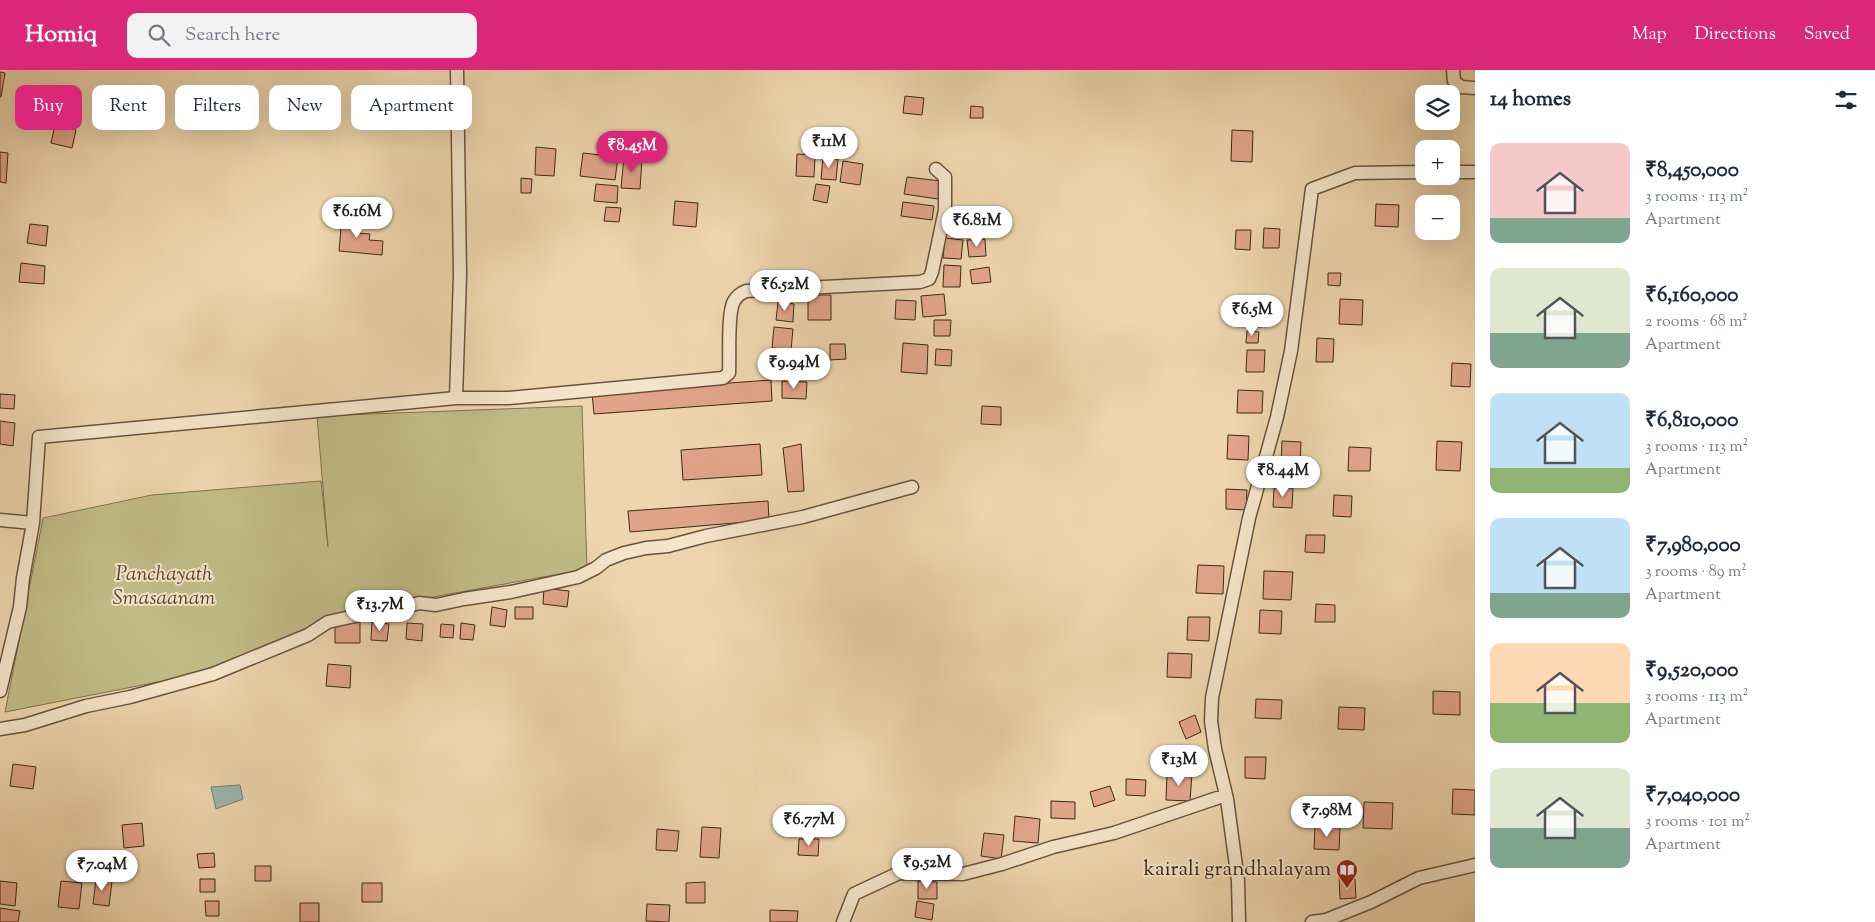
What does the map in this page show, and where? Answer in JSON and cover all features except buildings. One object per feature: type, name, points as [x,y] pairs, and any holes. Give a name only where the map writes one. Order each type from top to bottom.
[{"type":"street","points":[[456,398],[460,275],[457,70]]},
{"type":"street","points":[[1452,70],[1454,81],[1461,87],[1475,88]]},
{"type":"street","points":[[0,691],[20,607],[33,523],[39,437],[456,398],[509,398],[723,378],[729,373],[730,314],[733,302],[739,294],[746,291],[920,282],[928,279],[932,272],[945,210],[945,177],[936,169]]},
{"type":"street","points":[[1238,922],[1238,881],[1226,795],[1214,749],[1211,721],[1212,698],[1249,518],[1277,417],[1291,351],[1312,189],[1355,173],[1415,172]]},
{"type":"street","points":[[1460,172],[1475,172]]},
{"type":"street","points":[[0,729],[25,725],[86,706],[130,697],[213,674],[308,635],[328,622],[364,614],[388,612],[419,603],[436,605],[464,598],[511,592],[578,577],[596,568],[606,560],[624,553],[668,546],[706,536],[803,517],[912,487]]},
{"type":"street","points":[[0,520],[33,523]]},
{"type":"street","points":[[842,922],[854,894],[898,873],[963,874],[1002,864],[1053,847],[1114,833],[1226,795]]},
{"type":"street","points":[[1312,922],[1326,920],[1372,902],[1419,878],[1475,865]]},
{"type":"green space","name":"Panchayath Smasaanam","points":[[582,406],[587,569],[334,615],[219,670],[5,712],[43,518],[152,495],[321,481],[328,547],[317,416]]},
{"type":"water","points":[[240,785],[243,799],[216,809],[211,787]]},
{"type":"place","name":"kairali grandhalayam","points":[[1347,889]]}]
